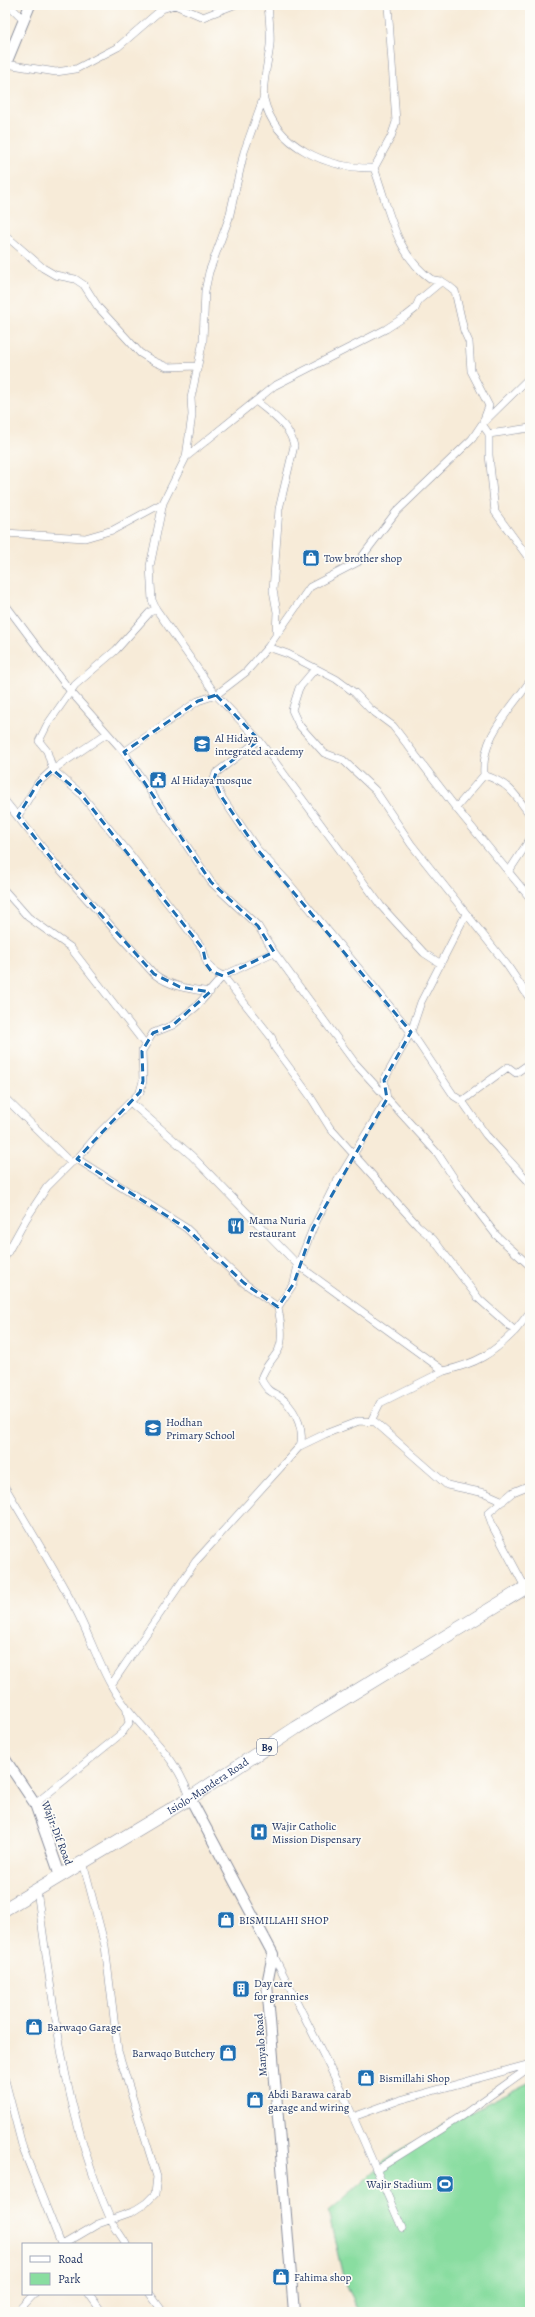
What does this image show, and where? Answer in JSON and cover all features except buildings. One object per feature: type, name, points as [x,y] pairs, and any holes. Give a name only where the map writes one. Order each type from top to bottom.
[{"type":"highway","name":"Isiolo-Mandera Road","points":[[5,1909],[190,1798],[296,1728],[528,1586]]},
{"type":"street","points":[[9,5],[23,18]]},
{"type":"street","points":[[30,5],[23,18],[5,65],[56,72],[76,69],[118,47],[162,10],[175,5],[202,17],[234,5]]},
{"type":"street","points":[[268,5],[270,43],[264,96],[244,152],[229,218],[209,272],[205,291],[203,341],[191,398],[192,415],[186,457],[163,504],[150,566],[152,600],[156,609],[216,695],[259,740],[381,906],[424,953],[441,964]]},
{"type":"street","points":[[388,5],[396,122],[391,137],[374,168],[382,189],[388,216],[400,242],[417,266],[433,280],[442,281],[455,291],[464,331],[469,342],[470,371],[489,406],[482,424]]},
{"type":"street","points":[[264,96],[276,129],[291,143],[337,164],[356,168],[374,168]]},
{"type":"street","points":[[5,235],[43,268],[54,275],[75,279],[84,285],[98,308],[140,353],[167,367],[197,366]]},
{"type":"street","points":[[186,457],[274,386],[386,329],[415,309],[419,300],[442,281]]},
{"type":"street","points":[[124,752],[194,704],[216,695],[246,672],[268,647],[310,587],[358,562],[396,512],[467,444],[482,424],[530,377]]},
{"type":"street","points":[[256,401],[285,425],[292,437],[294,446],[278,516],[273,590],[277,612],[276,635]]},
{"type":"street","points":[[482,424],[489,434],[489,455],[496,512],[530,560]]},
{"type":"street","points":[[489,434],[530,428]]},
{"type":"street","points":[[5,533],[85,538],[113,530],[163,504]]},
{"type":"street","points":[[5,604],[71,692],[106,734],[124,752],[211,882],[258,926],[274,952],[355,1063],[438,1154],[461,1189],[496,1235],[530,1266]]},
{"type":"street","points":[[156,609],[150,612],[116,650],[75,685],[47,726],[39,741],[47,751],[53,770],[80,794],[130,853],[173,913],[203,949],[206,964],[212,971],[223,976],[272,1038],[275,1048],[310,1096],[330,1128],[418,1226],[433,1239],[479,1299],[515,1331]]},
{"type":"street","points":[[268,647],[288,654],[336,679],[355,693],[370,709],[393,726],[456,808],[530,898]]},
{"type":"street","points":[[315,669],[299,688],[292,710],[299,725],[324,753],[343,760],[375,790],[411,844],[507,965],[530,1000]]},
{"type":"street","points":[[456,808],[484,775],[483,760],[488,739],[530,681]]},
{"type":"street","points":[[18,816],[38,784],[53,770],[106,734]]},
{"type":"street","points":[[259,740],[216,773],[214,779],[221,796],[257,849],[287,881],[410,1032],[454,1096],[462,1101],[486,1135],[530,1183]]},
{"type":"street","points":[[484,775],[500,780],[514,791],[530,815]]},
{"type":"street","points":[[5,801],[58,867],[154,974],[165,982],[180,987],[210,992]]},
{"type":"street","points":[[509,871],[530,839]]},
{"type":"street","points":[[5,891],[28,917],[70,947],[145,1044]]},
{"type":"street","points":[[300,1446],[302,1434],[294,1412],[284,1399],[266,1390],[261,1379],[265,1367],[279,1349],[281,1326],[278,1307],[294,1283],[298,1265],[313,1228],[333,1188],[387,1099],[384,1080],[410,1032],[421,1002],[466,914]]},
{"type":"street","points":[[5,1257],[26,1219],[47,1187],[140,1092],[143,1081],[142,1057],[145,1044],[153,1033],[173,1025],[196,1007],[223,976],[274,952]]},
{"type":"street","points":[[462,1101],[508,1067],[516,1072],[530,1063]]},
{"type":"street","points":[[5,1098],[74,1161],[186,1228],[244,1283],[278,1307]]},
{"type":"street","points":[[130,1102],[192,1156],[298,1265],[444,1371]]},
{"type":"street","points":[[371,1421],[380,1403],[444,1371],[469,1365],[484,1358],[497,1349],[515,1331],[530,1312]]},
{"type":"street","points":[[111,1685],[196,1561],[300,1446],[325,1434],[359,1421],[371,1421],[381,1426],[434,1476],[447,1486],[485,1494],[502,1501]]},
{"type":"street","points":[[528,1586],[493,1527],[488,1513],[513,1492],[530,1485]]},
{"type":"street","points":[[5,1487],[76,1608],[111,1685],[126,1706],[173,1761],[185,1781],[190,1798],[273,1954],[353,2117],[402,2228]]},
{"type":"street","points":[[35,1804],[122,1733],[129,1723],[126,1706]]},
{"type":"street","name":"Wajir-Dif Road","points":[[5,1759],[35,1804],[60,1875]]},
{"type":"street","points":[[66,2243],[98,2224],[132,2212],[146,2203],[155,2194],[157,2177],[118,2051],[105,1946],[82,1862]]},
{"type":"street","points":[[37,1890],[60,2054],[71,2103],[86,2156],[111,2219],[125,2243]]},
{"type":"street","name":"Manyalo Road","points":[[273,1954],[268,1984],[294,2312]]},
{"type":"street","points":[[353,2117],[408,2098],[530,2065]]},
{"type":"street","points":[[376,2170],[463,2115],[530,2065]]},
{"type":"street","points":[[5,2080],[23,2149],[60,2243]]},
{"type":"street","points":[[17,2312],[33,2295]]},
{"type":"street","points":[[89,2295],[102,2312]]},
{"type":"street","points":[[151,2295],[163,2312]]},
{"type":"highlighted area","points":[[216,695],[259,740],[216,773],[214,779],[221,796],[257,849],[411,1032],[384,1080],[387,1099],[313,1228],[294,1283],[278,1307],[244,1283],[186,1228],[77,1159],[140,1092],[143,1081],[142,1051],[153,1033],[173,1025],[210,992],[180,987],[154,974],[58,867],[18,816],[38,783],[53,770],[80,793],[203,949],[206,964],[211,971],[223,976],[274,952],[258,926],[211,882],[124,752],[198,701]]},
{"type":"green space","name":"Wajir Stadium","points":[[530,2082],[530,2312],[360,2312],[344,2281],[328,2212],[393,2155],[455,2119]]},
{"type":"place","name":"Tow brother shop","points":[[311,558]]},
{"type":"place","name":"Al Hidaya integrated academy","points":[[202,744]]},
{"type":"place","name":"Al Hidaya mosque","points":[[158,780]]},
{"type":"place","name":"Mama Nuria restaurant","points":[[236,1226]]},
{"type":"place","name":"Hodhan Primary School","points":[[153,1428]]},
{"type":"place","name":"Wajir Catholic Mission Dispensary","points":[[259,1832]]},
{"type":"place","name":"BISMILLAHI SHOP","points":[[226,1920]]},
{"type":"place","name":"Day care for grannies","points":[[241,1989]]},
{"type":"place","name":"Barwaqo Garage","points":[[34,2027]]},
{"type":"place","name":"Barwaqo Butchery","points":[[228,2053]]},
{"type":"place","name":"Bismillahi Shop","points":[[366,2078]]},
{"type":"place","name":"Abdi Barawa carab garage and wiring","points":[[255,2100]]},
{"type":"place","name":"Wajir Stadium","points":[[445,2184]]},
{"type":"place","name":"Fahima shop","points":[[281,2277]]}]
